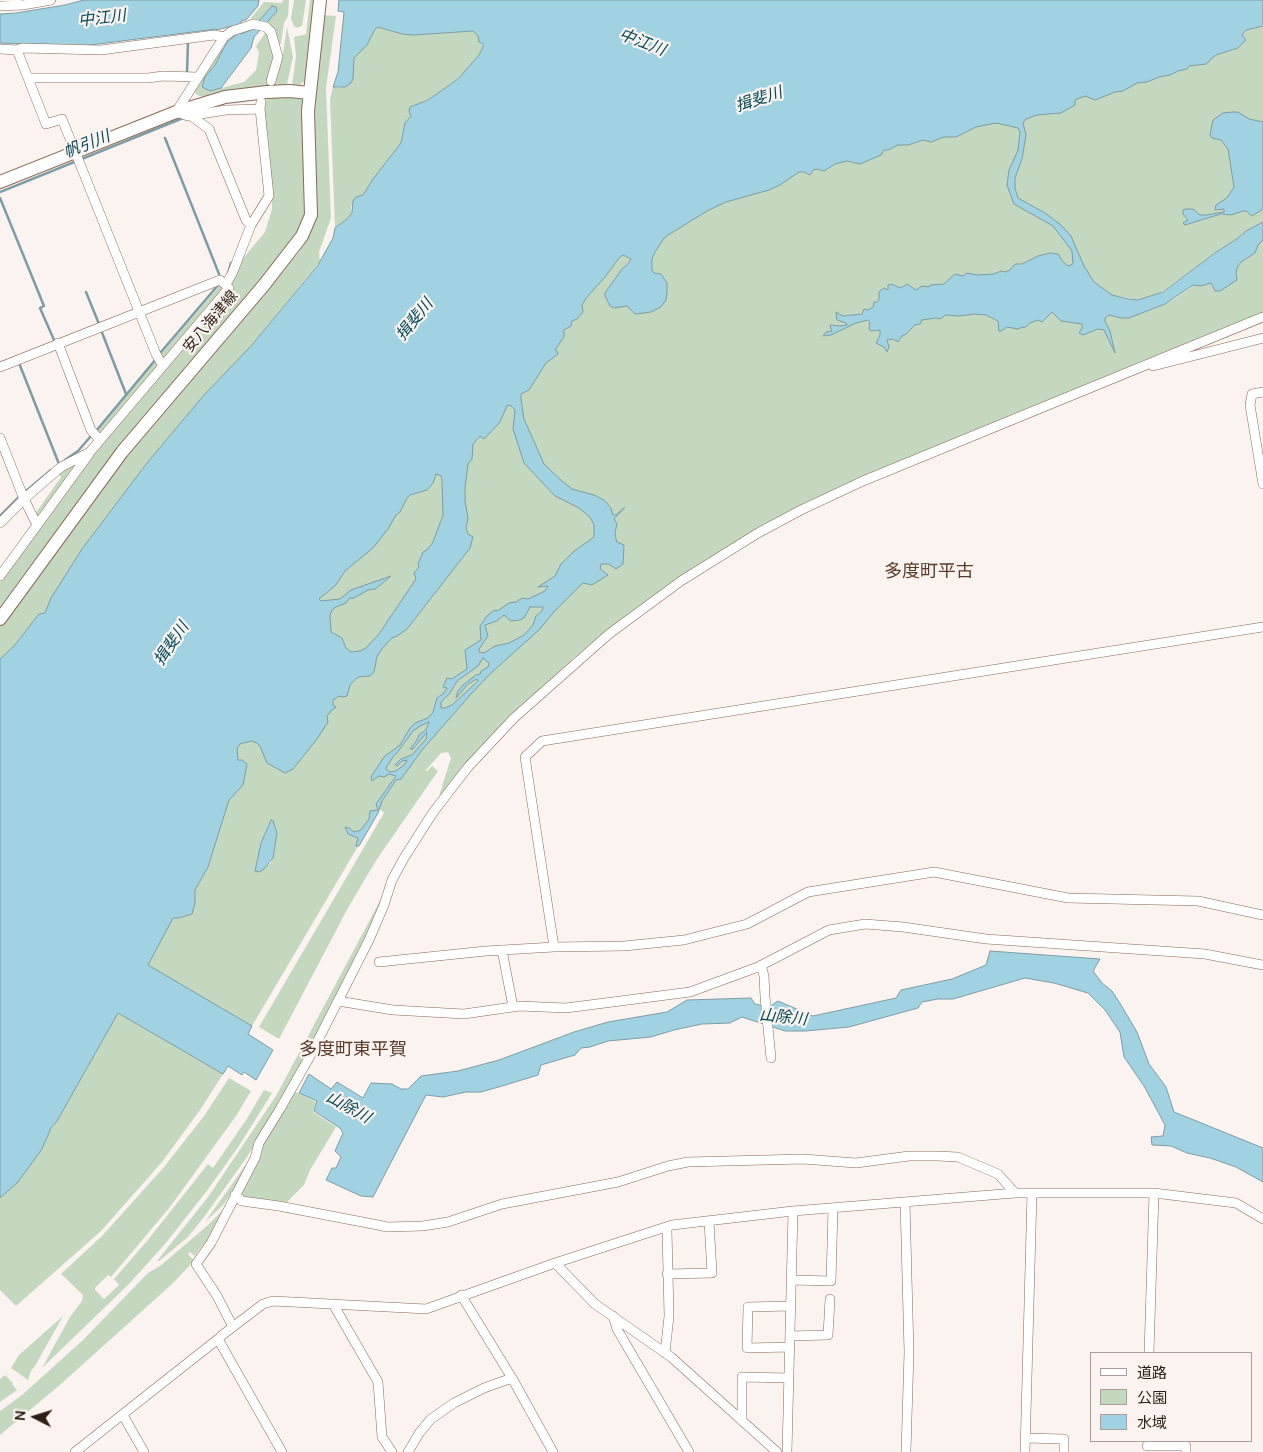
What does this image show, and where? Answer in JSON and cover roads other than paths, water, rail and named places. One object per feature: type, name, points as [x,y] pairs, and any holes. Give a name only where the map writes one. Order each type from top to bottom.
[{"type":"main road","name":"安八海津線","points":[[0,619],[122,452],[264,285],[302,236],[311,215],[312,202],[308,130],[320,0]]},
{"type":"main road","points":[[0,182],[76,154],[176,112],[225,97],[249,93],[289,91],[310,93]]},
{"type":"street","points":[[0,6],[22,5],[51,0]]},
{"type":"street","points":[[251,225],[246,220],[209,129],[191,116],[176,112],[224,36],[232,31],[253,24],[266,27],[271,32],[278,57],[271,81]]},
{"type":"street","points":[[0,49],[100,50],[224,36]]},
{"type":"street","points":[[16,50],[46,124],[62,119],[163,366]]},
{"type":"street","points":[[28,78],[197,77]]},
{"type":"street","points":[[191,116],[208,112],[260,106],[269,196],[251,225],[232,274],[226,284]]},
{"type":"street","points":[[0,367],[220,280],[229,288],[90,452],[0,576]]},
{"type":"street","points":[[233,1327],[217,1296],[196,1264],[211,1243],[255,1158],[259,1143],[309,1058],[369,940],[392,880],[432,814],[469,766],[508,723],[609,634],[688,576],[758,533],[862,481],[1263,317]]},
{"type":"street","points":[[1129,372],[1263,338]]},
{"type":"street","points":[[58,343],[92,430],[100,440]]},
{"type":"street","points":[[1263,392],[1252,394],[1250,404],[1263,484]]},
{"type":"street","points":[[0,438],[24,499],[37,525]]},
{"type":"street","points":[[0,523],[24,499],[62,467],[90,452]]},
{"type":"street","points":[[554,947],[525,758],[542,741],[1263,627]]},
{"type":"street","points":[[379,962],[502,950],[624,946],[684,940],[747,924],[808,892],[934,872],[1068,898],[1198,901],[1263,915]]},
{"type":"street","points":[[338,1000],[393,1010],[464,1014],[519,1006],[566,1008],[690,992],[761,966],[829,930],[865,924],[903,927],[986,939],[1205,954],[1263,965]]},
{"type":"street","points":[[502,950],[513,1007]]},
{"type":"street","points":[[761,966],[764,976],[771,1058]]},
{"type":"street","points":[[235,1195],[242,1201],[279,1206],[378,1226],[423,1226],[448,1222],[502,1204],[618,1182],[688,1162],[803,1159],[856,1163],[909,1156],[958,1157],[998,1174],[1015,1193]]},
{"type":"street","points":[[221,1336],[263,1304],[273,1301],[426,1309],[461,1295],[672,1225],[708,1220],[793,1211],[1015,1193],[1154,1193],[1236,1203],[1263,1219]]},
{"type":"street","points":[[1025,1452],[1032,1193]]},
{"type":"street","points":[[1149,1352],[1154,1193]]},
{"type":"street","points":[[905,1202],[909,1352],[906,1452]]},
{"type":"street","points":[[791,1280],[831,1281],[833,1208]]},
{"type":"street","points":[[787,1452],[793,1211]]},
{"type":"street","points":[[667,1274],[712,1273],[708,1220]]},
{"type":"street","points":[[665,1353],[669,1316],[667,1230]]},
{"type":"street","points":[[555,1263],[595,1304],[665,1353],[777,1452]]},
{"type":"street","points":[[461,1295],[512,1378],[553,1452]]},
{"type":"street","points":[[790,1336],[828,1335],[830,1299]]},
{"type":"street","points":[[333,1304],[378,1382],[382,1437],[392,1452]]},
{"type":"street","points":[[790,1347],[747,1348],[748,1308],[791,1306]]},
{"type":"street","points":[[613,1316],[617,1329],[689,1452]]},
{"type":"street","points":[[75,1452],[218,1339],[282,1452]]},
{"type":"street","points":[[742,1421],[742,1377],[789,1378]]},
{"type":"street","points":[[408,1452],[420,1432],[431,1419],[454,1403],[484,1388],[512,1378]]},
{"type":"street","points":[[122,1415],[144,1452]]},
{"type":"street","points":[[1025,1438],[1064,1439],[1064,1452]]},
{"type":"street","points":[[1147,1446],[1186,1446],[1186,1452]]},
{"type":"water","name":"中江川","points":[[84,0],[259,0],[258,6],[246,20],[241,21],[241,26],[233,29],[232,26],[217,30],[82,46],[0,43],[0,14],[65,5]]},
{"type":"water","points":[[339,0],[1263,0],[1263,26],[1246,30],[1242,35],[1246,40],[1238,48],[1216,55],[1206,64],[1189,66],[1187,69],[1147,82],[1137,83],[1123,91],[1095,100],[1085,96],[1075,100],[1075,105],[1061,113],[1037,115],[1026,119],[1023,123],[1026,135],[1022,159],[1015,178],[1015,188],[1018,198],[1045,213],[1061,225],[1071,236],[1084,266],[1094,282],[1112,295],[1128,299],[1138,300],[1163,292],[1246,231],[1263,222],[1263,240],[1258,245],[1255,253],[1238,266],[1236,272],[1237,280],[1220,291],[1215,291],[1211,283],[1201,286],[1193,285],[1165,304],[1129,318],[1109,315],[1105,318],[1115,353],[1104,330],[1098,329],[1083,335],[1079,333],[1082,324],[1061,321],[1052,312],[1042,322],[1038,320],[1024,328],[1007,327],[1001,331],[999,331],[998,321],[986,315],[946,315],[940,319],[922,320],[920,324],[915,325],[902,336],[898,342],[893,339],[887,340],[889,347],[887,352],[884,347],[876,343],[880,330],[871,331],[868,320],[856,323],[831,335],[823,336],[826,332],[832,331],[831,325],[847,325],[837,320],[836,312],[843,316],[862,314],[864,309],[868,310],[873,307],[874,302],[879,300],[879,292],[884,288],[888,290],[888,285],[891,284],[901,288],[907,284],[916,290],[922,286],[929,287],[930,285],[944,284],[955,274],[963,276],[967,273],[977,275],[1005,272],[1010,270],[1015,264],[1022,264],[1038,256],[1050,253],[1058,254],[1068,266],[1073,264],[1072,251],[1053,226],[1014,204],[1007,185],[1009,170],[1018,150],[1020,132],[1018,128],[996,123],[976,127],[956,137],[944,137],[931,142],[923,140],[908,145],[898,145],[884,150],[881,155],[860,164],[847,161],[835,164],[824,171],[813,170],[810,175],[799,172],[769,190],[726,202],[707,211],[665,237],[655,252],[652,259],[652,270],[654,273],[661,274],[667,283],[667,293],[666,300],[661,307],[651,312],[635,314],[627,306],[614,308],[610,306],[605,293],[631,259],[623,255],[619,258],[587,297],[582,305],[583,312],[577,319],[572,321],[571,326],[564,330],[564,337],[555,350],[558,352],[557,355],[546,363],[529,390],[521,394],[521,399],[524,419],[544,464],[572,489],[604,500],[611,508],[613,515],[616,515],[625,507],[614,519],[617,524],[615,533],[617,542],[624,545],[623,564],[616,569],[609,564],[601,564],[600,569],[608,575],[592,585],[583,583],[539,630],[491,673],[471,694],[422,750],[401,779],[396,780],[382,801],[378,813],[359,846],[356,846],[358,838],[348,834],[345,827],[354,832],[361,830],[369,819],[370,811],[378,810],[376,804],[396,776],[389,774],[384,777],[379,776],[372,781],[371,777],[384,757],[400,745],[410,728],[415,723],[428,718],[433,712],[437,698],[447,688],[443,687],[447,678],[452,679],[467,669],[465,650],[481,640],[480,626],[487,616],[509,603],[516,602],[522,598],[528,599],[545,591],[548,586],[538,587],[555,576],[561,564],[573,552],[594,537],[594,525],[590,517],[579,508],[555,496],[524,463],[513,429],[515,410],[510,405],[507,406],[500,422],[484,439],[480,436],[473,444],[472,459],[468,464],[465,488],[468,518],[466,528],[468,534],[473,537],[470,548],[407,629],[392,638],[382,649],[377,656],[374,672],[370,676],[358,677],[350,685],[347,696],[339,696],[333,700],[333,705],[336,707],[327,716],[328,722],[293,769],[285,773],[267,763],[257,743],[251,741],[240,744],[237,748],[238,760],[242,760],[247,764],[243,785],[229,800],[208,867],[195,890],[195,903],[192,914],[173,918],[148,965],[252,1026],[248,1034],[273,1050],[256,1080],[244,1072],[242,1075],[228,1066],[223,1074],[118,1013],[57,1121],[51,1128],[42,1149],[18,1182],[0,1198],[0,659],[14,646],[39,614],[45,613],[51,598],[82,549],[147,463],[204,395],[251,346],[318,265],[333,238],[335,228],[352,213],[353,201],[356,197],[363,195],[401,143],[405,123],[411,116],[410,107],[428,100],[458,79],[479,55],[483,47],[483,44],[479,42],[478,36],[473,31],[414,35],[402,34],[378,27],[375,29],[367,45],[354,58],[353,79],[351,83],[345,87],[333,87],[338,72],[344,12],[338,11]],"holes":[[[436,474],[441,476],[443,515],[433,542],[423,552],[418,564],[419,567],[414,573],[416,579],[379,634],[366,648],[351,652],[346,648],[342,638],[331,632],[330,615],[332,610],[346,603],[350,598],[375,589],[391,576],[351,590],[340,599],[321,601],[319,599],[336,585],[345,571],[373,548],[400,512],[407,498],[410,495],[427,490],[433,483]],[[530,607],[543,607],[542,611],[536,616],[533,625],[524,635],[509,643],[495,646],[484,653],[479,652],[488,636],[485,625],[497,621],[504,615],[511,621],[524,618]],[[483,658],[489,663],[488,667],[481,671],[480,674],[463,685],[458,691],[456,698],[468,684],[477,679],[478,681],[452,705],[441,708],[441,702],[450,693],[457,681],[478,666]],[[429,722],[426,730],[419,735],[410,749],[413,749],[427,732],[426,739],[412,755],[401,759],[395,765],[397,766],[402,761],[407,760],[404,765],[396,771],[390,772],[387,770],[386,768],[393,757],[413,731]]]},
{"type":"water","points":[[272,6],[276,7],[277,11],[254,37],[251,48],[221,88],[210,91],[202,87],[205,77],[215,65],[227,42],[236,35],[235,32],[240,30],[241,34],[251,30]]},
{"type":"water","points":[[1238,112],[1249,119],[1263,122],[1263,209],[1252,216],[1243,211],[1231,215],[1221,214],[1185,225],[1183,223],[1188,220],[1183,214],[1183,210],[1186,209],[1193,209],[1200,215],[1224,212],[1224,209],[1215,210],[1216,205],[1227,198],[1234,187],[1228,149],[1221,140],[1212,138],[1210,135],[1213,120],[1223,113]]},
{"type":"water","points":[[271,820],[277,833],[273,858],[263,870],[255,871],[261,843]]},
{"type":"water","name":"山除川","points":[[990,951],[1100,959],[1093,971],[1102,983],[1112,991],[1137,1032],[1149,1064],[1166,1087],[1174,1112],[1263,1148],[1263,1182],[1236,1167],[1210,1158],[1187,1153],[1171,1146],[1152,1145],[1151,1137],[1163,1136],[1165,1125],[1144,1086],[1124,1057],[1120,1032],[1105,1010],[1088,993],[1054,983],[1025,978],[953,999],[922,1002],[918,1008],[849,1027],[785,1031],[742,1017],[730,1023],[702,1024],[651,1037],[608,1041],[581,1048],[575,1055],[541,1065],[538,1075],[502,1086],[481,1092],[466,1092],[443,1097],[426,1095],[373,1197],[361,1196],[326,1180],[332,1168],[336,1168],[341,1157],[335,1151],[343,1133],[340,1128],[314,1111],[317,1101],[299,1093],[309,1074],[331,1089],[337,1082],[363,1098],[371,1083],[392,1084],[401,1089],[408,1089],[421,1076],[458,1071],[499,1060],[574,1032],[608,1022],[667,1012],[687,1000],[751,998],[755,1004],[769,1007],[778,1001],[813,1016],[896,998],[901,990],[952,979],[986,965]]},
{"type":"waterway","points":[[187,73],[188,42]]},
{"type":"waterway","name":"帆引川","points":[[0,192],[183,118]]},
{"type":"waterway","points":[[165,138],[219,274]]},
{"type":"waterway","points":[[0,198],[44,306],[40,308],[54,340]]},
{"type":"waterway","points":[[228,273],[231,263]]},
{"type":"waterway","points":[[161,352],[219,284]]},
{"type":"waterway","points":[[86,292],[99,324]]},
{"type":"waterway","points":[[101,330],[126,394]]},
{"type":"waterway","points":[[96,431],[156,359]]},
{"type":"waterway","points":[[19,363],[59,464]]},
{"type":"waterway","points":[[65,460],[78,451],[91,436]]},
{"type":"waterway","points":[[25,492],[51,470]]},
{"type":"waterway","points":[[0,516],[20,496]]},
{"type":"district","name":"多度町平古","points":[[929,572]]},
{"type":"district","name":"多度町東平賀","points":[[353,1050]]},
{"type":"water label","name":"揖斐川","points":[[759,100]]},
{"type":"water label","name":"揖斐川","points":[[415,320]]},
{"type":"water label","name":"揖斐川","points":[[172,644]]}]
